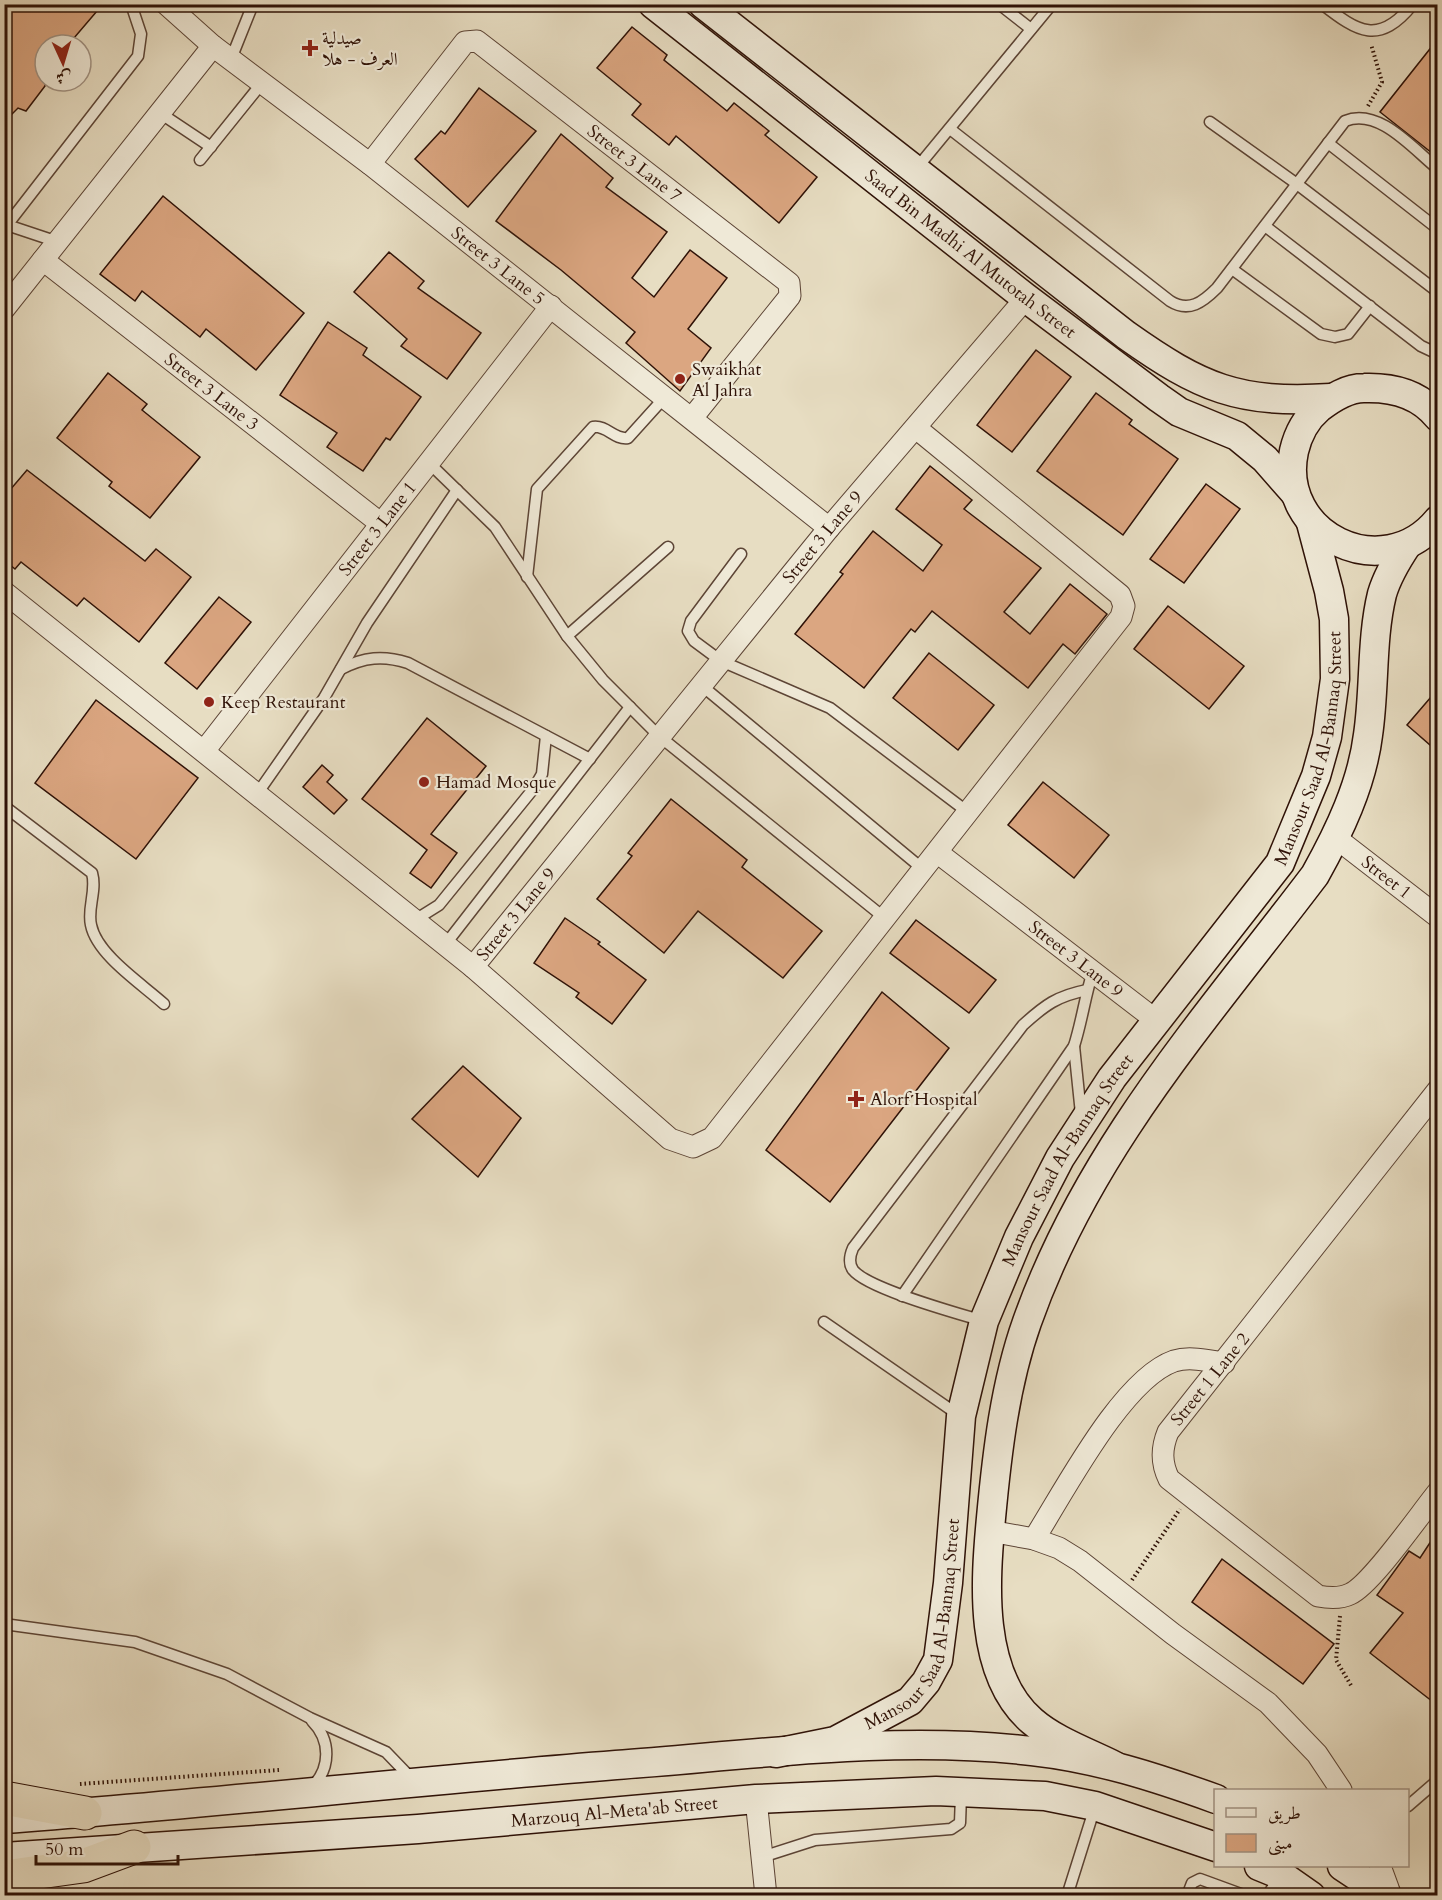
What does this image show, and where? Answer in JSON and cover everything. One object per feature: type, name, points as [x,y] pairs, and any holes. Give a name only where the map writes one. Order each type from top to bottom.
[{"type":"highway","points":[[4,1798],[80,1799]]},
{"type":"highway","points":[[4,1877],[82,1866],[134,1846]]},
{"type":"street","name":"Street 3 Lane 5","points":[[166,4],[213,46],[370,164],[829,528]]},
{"type":"street","name":"Saad Bin Madhi Al Mutotah Street","points":[[653,4],[1026,298],[1179,412],[1237,436],[1265,459],[1294,492]]},
{"type":"street","name":"Saad Bin Madhi Al Mutotah Street","points":[[703,4],[1126,335],[1172,368],[1216,388],[1254,398],[1287,401],[1331,398]]},
{"type":"street","name":"Street 3 Lane 7","points":[[370,164],[465,42],[477,40],[789,283],[790,296],[692,418]]},
{"type":"street","points":[[4,309],[213,46]]},
{"type":"street","name":"Street 3 Lane 3","points":[[44,260],[380,523]]},
{"type":"street","name":"Street 3 Lane 9","points":[[915,428],[1120,595],[1124,606],[1120,617],[925,870],[712,1138],[693,1146],[670,1139],[473,967],[829,528],[1026,298]]},
{"type":"street","name":"Street 3 Lane 1","points":[[204,751],[551,306]]},
{"type":"street","points":[[1437,417],[1425,396],[1385,387],[1357,388],[1331,398],[1311,416],[1297,439],[1291,465],[1294,492],[1311,523],[1331,539],[1355,549],[1381,551],[1407,545],[1429,530],[1437,520]]},
{"type":"street","name":"Mansour Saad Al-Bannaq Street","points":[[777,1753],[835,1741],[910,1701],[926,1682],[938,1660],[948,1583],[961,1416],[984,1321],[1019,1237],[1060,1158],[1112,1078],[1280,863],[1316,776],[1328,737],[1335,679],[1331,600],[1311,523]]},
{"type":"street","name":"Mansour Saad Al-Bannaq Street","points":[[1114,1766],[1052,1736],[1031,1720],[1011,1697],[1000,1674],[990,1636],[988,1583],[990,1531],[1004,1414],[1026,1324],[1058,1245],[1104,1159],[1156,1080],[1315,875],[1336,838],[1358,780],[1368,737],[1377,621],[1383,591],[1407,545]]},
{"type":"street","points":[[4,592],[473,967]]},
{"type":"street","name":"Street 1","points":[[1336,838],[1437,918]]},
{"type":"street","name":"Street 3 Lane 9","points":[[938,853],[1090,981],[1156,1021]]},
{"type":"street","name":"Street 1 Lane 2","points":[[1340,1598],[1318,1596],[1168,1479],[1164,1470],[1164,1441],[1167,1432],[1224,1363],[1437,1090]]},
{"type":"street","points":[[1034,1539],[1130,1391],[1158,1369],[1175,1360],[1193,1358],[1224,1363]]},
{"type":"street","points":[[1340,1598],[1359,1589],[1366,1582],[1437,1492]]},
{"type":"street","points":[[990,1531],[1034,1539],[1059,1548],[1080,1561],[1268,1703],[1317,1754],[1340,1789]]},
{"type":"street","points":[[948,1583],[954,1591],[963,1595],[973,1595],[988,1583]]},
{"type":"street","points":[[4,1819],[80,1799],[306,1791],[777,1753],[954,1744],[1034,1751],[1114,1766],[1214,1798]]},
{"type":"street","name":"Marzouq Al-Meta'ab Street","points":[[4,1857],[134,1846],[418,1829],[756,1799],[961,1791],[1045,1796],[1095,1806],[1214,1847]]},
{"type":"street","points":[[756,1799],[766,1896]]},
{"type":"street","points":[[1344,1867],[1389,1896]]},
{"type":"street","points":[[1380,1867],[1389,1896]]},
{"type":"street","points":[[1269,1879],[1311,1896]]},
{"type":"lane","points":[[58,242],[6,226],[138,56],[141,34],[131,4]]},
{"type":"lane","points":[[999,4],[1031,29]]},
{"type":"lane","points":[[916,170],[1052,4]]},
{"type":"lane","points":[[1327,6],[1351,26],[1367,31],[1392,26],[1413,4]]},
{"type":"lane","points":[[231,59],[253,5]]},
{"type":"lane","points":[[200,160],[262,83]]},
{"type":"lane","points":[[160,113],[211,147]]},
{"type":"lane","points":[[950,129],[1176,305],[1191,306],[1207,298],[1232,269],[1345,121],[1361,117],[1378,122],[1437,169]]},
{"type":"lane","points":[[1210,122],[1297,184],[1437,292]]},
{"type":"lane","points":[[1328,143],[1437,229]]},
{"type":"lane","points":[[1265,226],[1421,346],[1437,354]]},
{"type":"lane","points":[[1232,269],[1312,329],[1328,336],[1348,334],[1370,306]]},
{"type":"lane","points":[[528,577],[535,497],[542,483],[593,426],[603,428],[622,439],[628,438],[665,397]]},
{"type":"lane","points":[[428,462],[495,527],[567,636],[659,736],[886,919]]},
{"type":"lane","points":[[257,794],[324,698],[367,623],[457,490]]},
{"type":"lane","points":[[567,636],[668,547]]},
{"type":"lane","points":[[741,554],[689,626],[688,632],[694,641],[721,661],[830,708],[969,813]]},
{"type":"lane","points":[[341,669],[358,661],[391,657],[408,663],[590,759]]},
{"type":"lane","points":[[701,685],[925,870]]},
{"type":"lane","points":[[445,945],[630,707]]},
{"type":"lane","points":[[415,920],[438,905],[534,788],[542,774],[546,736]]},
{"type":"lane","points":[[4,806],[92,873],[90,915],[94,935],[106,953],[164,1004]]},
{"type":"lane","points":[[902,1296],[1074,1046],[1083,1018],[1090,981]]},
{"type":"lane","points":[[984,1321],[902,1296],[853,1269],[850,1263],[853,1248],[1023,1025],[1042,1008],[1090,981]]},
{"type":"lane","points":[[1074,1046],[1082,1124]]},
{"type":"lane","points":[[824,1322],[961,1416]]},
{"type":"lane","points":[[4,1624],[135,1642],[228,1674],[310,1718],[386,1752],[414,1781]]},
{"type":"lane","points":[[306,1791],[321,1776],[325,1766],[326,1745],[317,1726],[310,1718]]},
{"type":"lane","points":[[1409,1804],[1437,1780]]},
{"type":"lane","points":[[762,1857],[789,1851],[815,1840],[951,1829],[960,1823],[961,1791]]},
{"type":"lane","points":[[1067,1896],[1095,1806]]},
{"type":"lane","points":[[1187,1896],[1192,1883],[1200,1879],[1242,1895]]},
{"type":"path","points":[[1361,117],[1382,82],[1367,31]]},
{"type":"path","points":[[1122,1594],[1189,1496]]},
{"type":"path","points":[[1340,1598],[1336,1660],[1352,1687]]},
{"type":"path","points":[[80,1799],[325,1766]]},
{"type":"building","points":[[4,4],[103,4],[78,33],[33,33],[33,93],[40,93],[26,111],[18,108],[4,122]]},
{"type":"building","points":[[632,27],[667,55],[664,60],[727,111],[734,103],[769,131],[765,135],[817,177],[779,223],[676,136],[669,145],[632,115],[641,104],[597,68]]},
{"type":"building","points":[[1437,40],[1437,157],[1380,112]]},
{"type":"building","points":[[479,88],[536,131],[468,207],[415,159],[441,131],[445,134]]},
{"type":"building","points":[[561,134],[613,178],[606,187],[667,232],[632,278],[654,297],[690,250],[727,278],[688,329],[711,348],[680,391],[626,343],[635,332],[561,270],[496,221]]},
{"type":"building","points":[[163,196],[304,313],[256,370],[206,329],[200,337],[142,291],[135,301],[100,274]]},
{"type":"building","points":[[389,252],[424,281],[418,288],[481,333],[447,379],[401,346],[407,339],[354,292]]},
{"type":"building","points":[[328,322],[367,348],[363,355],[421,397],[390,440],[386,438],[363,471],[327,447],[337,433],[280,395]]},
{"type":"building","points":[[1036,350],[1071,377],[1012,452],[977,425]]},
{"type":"building","points":[[108,373],[147,404],[142,410],[200,457],[150,518],[109,486],[112,482],[57,438]]},
{"type":"building","points":[[1096,393],[1132,420],[1129,424],[1178,459],[1123,535],[1037,471]]},
{"type":"building","points":[[930,466],[972,500],[964,509],[1041,568],[1004,612],[1030,634],[1070,584],[1107,614],[1075,654],[1063,644],[1028,688],[932,611],[915,632],[911,629],[864,688],[795,634],[843,574],[840,572],[873,531],[923,571],[942,545],[896,509]]},
{"type":"building","points":[[27,470],[145,561],[156,549],[191,577],[139,642],[84,598],[77,606],[21,562],[15,569],[4,560],[4,497]]},
{"type":"building","points":[[1206,484],[1240,509],[1184,583],[1150,559]]},
{"type":"building","points":[[219,597],[251,622],[197,689],[165,663]]},
{"type":"building","points":[[1168,606],[1244,666],[1209,709],[1134,649]]},
{"type":"building","points":[[929,653],[994,705],[958,750],[893,698]]},
{"type":"building","points":[[1437,690],[1437,751],[1407,725]]},
{"type":"building","points":[[96,700],[198,778],[136,859],[35,783]]},
{"type":"building","name":"Hamad Mosque","points":[[427,718],[486,766],[431,834],[457,853],[431,888],[410,873],[427,850],[362,799]]},
{"type":"building","points":[[322,765],[333,775],[327,782],[347,800],[334,814],[303,787]]},
{"type":"building","points":[[1043,782],[1109,835],[1074,878],[1008,825]]},
{"type":"building","points":[[671,799],[747,860],[742,867],[822,931],[783,978],[698,911],[664,953],[597,899],[632,856],[628,853]]},
{"type":"building","points":[[565,918],[600,942],[598,944],[646,980],[612,1024],[576,997],[579,993],[534,963]]},
{"type":"building","points":[[916,920],[996,980],[969,1013],[890,953]]},
{"type":"building","name":"Alorf Hospital","points":[[882,992],[949,1048],[830,1202],[766,1150]]},
{"type":"building","points":[[463,1066],[521,1118],[478,1177],[412,1119]]},
{"type":"building","points":[[1437,1532],[1437,1705],[1370,1653],[1403,1613],[1377,1595],[1409,1551],[1420,1558]]},
{"type":"building","points":[[1222,1559],[1334,1644],[1303,1684],[1192,1602]]},
{"type":"place","name":"صيدلية العرف - هلا","points":[[310,48]]},
{"type":"place","name":"Swaikhat Al Jahra","points":[[680,379]]},
{"type":"place","name":"Keep Restaurant","points":[[209,702]]},
{"type":"place","name":"Hamad Mosque","points":[[424,782]]},
{"type":"place","name":"Alorf Hospital","points":[[856,1099]]}]
